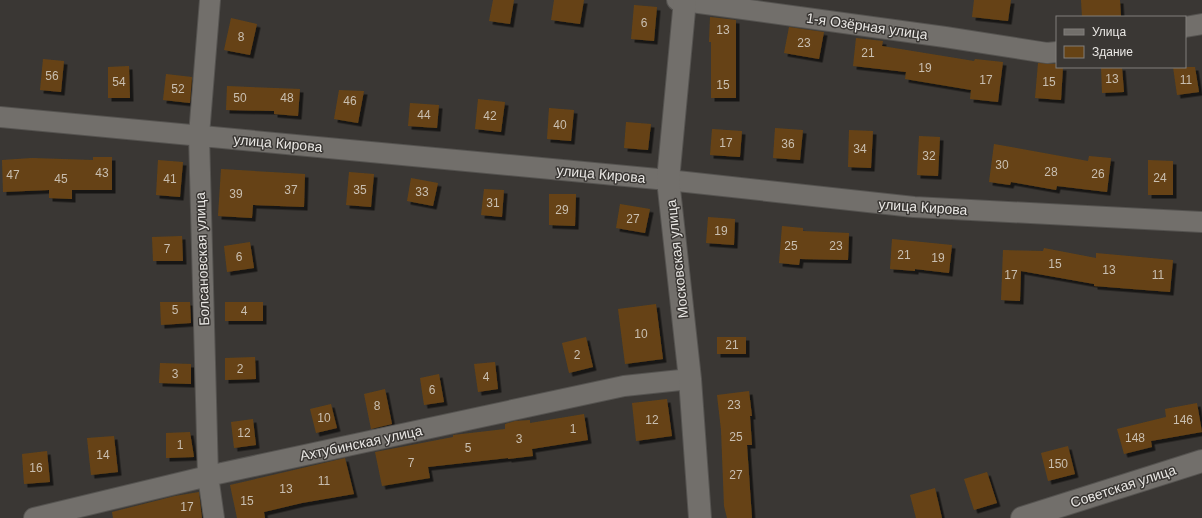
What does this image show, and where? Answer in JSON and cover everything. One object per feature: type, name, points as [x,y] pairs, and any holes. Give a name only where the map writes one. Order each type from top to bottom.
[{"type":"street","name":"Болсановская улица","points":[[210,0],[199,135],[208,476],[214,518]]},
{"type":"street","name":"1-я Озёрная улица","points":[[682,0],[945,37],[1047,54],[1056,52]]},
{"type":"street","name":"Московская улица","points":[[682,0],[668,180],[690,378],[700,518]]},
{"type":"street","points":[[1186,27],[1202,24]]},
{"type":"street","name":"улица Кирова","points":[[0,117],[668,180],[914,207],[1202,222]]},
{"type":"street","name":"Ахтубинская улица","points":[[34,518],[208,476],[624,386],[690,378]]},
{"type":"street","name":"Советская улица","points":[[1022,518],[1202,461]]},
{"type":"building","points":[[493,0],[514,0],[510,24],[489,21]]},
{"type":"building","points":[[554,0],[584,0],[580,24],[551,20]]},
{"type":"building","points":[[974,0],[1011,0],[1008,21],[972,17]]},
{"type":"building","points":[[1081,0],[1120,0],[1121,16],[1082,16]]},
{"type":"building","points":[[634,5],[657,7],[654,41],[631,39]]},
{"type":"building","points":[[710,17],[736,20],[736,98],[711,98],[711,42],[709,42]]},
{"type":"building","points":[[231,18],[257,24],[250,55],[224,50]]},
{"type":"building","points":[[789,27],[824,32],[819,59],[784,53]]},
{"type":"building","points":[[856,38],[883,41],[882,46],[974,61],[975,59],[1003,62],[998,102],[970,99],[971,90],[905,79],[906,72],[853,66]]},
{"type":"building","points":[[43,59],[64,61],[61,92],[40,90]]},
{"type":"building","points":[[1038,63],[1056,64],[1056,68],[1063,68],[1061,100],[1035,98]]},
{"type":"building","points":[[129,66],[130,98],[108,98],[108,67]]},
{"type":"building","points":[[1195,67],[1199,92],[1177,95],[1173,68]]},
{"type":"building","points":[[1101,68],[1122,68],[1124,92],[1102,93]]},
{"type":"building","points":[[166,74],[192,77],[190,103],[163,100]]},
{"type":"building","points":[[227,86],[300,89],[298,116],[274,114],[274,111],[226,110]]},
{"type":"building","points":[[339,90],[364,91],[358,123],[334,119]]},
{"type":"building","points":[[478,99],[505,102],[501,132],[475,129]]},
{"type":"building","points":[[410,103],[439,105],[437,128],[408,126]]},
{"type":"building","points":[[549,108],[574,110],[571,141],[547,139]]},
{"type":"building","points":[[626,122],[651,124],[648,150],[624,148]]},
{"type":"building","points":[[775,128],[803,130],[800,160],[773,158]]},
{"type":"building","points":[[712,129],[742,131],[740,157],[710,155]]},
{"type":"building","points":[[849,130],[873,131],[871,168],[848,167]]},
{"type":"building","points":[[919,136],[940,137],[938,176],[917,175]]},
{"type":"building","points":[[994,144],[1088,161],[1089,156],[1111,158],[1107,192],[1057,186],[1056,190],[1011,182],[1010,185],[989,182]]},
{"type":"building","points":[[93,157],[112,157],[112,190],[72,190],[72,199],[49,198],[49,190],[3,192],[2,160],[32,158],[93,160]]},
{"type":"building","points":[[158,160],[183,162],[180,197],[156,195]]},
{"type":"building","points":[[1148,160],[1173,161],[1173,195],[1148,195]]},
{"type":"building","points":[[221,169],[305,174],[304,207],[253,205],[252,218],[218,216]]},
{"type":"building","points":[[349,172],[374,174],[371,207],[346,205]]},
{"type":"building","points":[[411,178],[438,183],[433,206],[407,201]]},
{"type":"building","points":[[484,189],[504,190],[502,217],[481,215]]},
{"type":"building","points":[[549,194],[576,194],[575,226],[549,225]]},
{"type":"building","points":[[620,204],[650,209],[645,233],[616,228]]},
{"type":"building","points":[[708,217],[735,219],[734,245],[706,243]]},
{"type":"building","points":[[782,226],[803,228],[803,231],[849,233],[848,260],[800,259],[799,265],[779,263]]},
{"type":"building","points":[[182,236],[183,261],[153,261],[152,237]]},
{"type":"building","points":[[892,239],[952,245],[949,273],[915,269],[915,271],[890,269]]},
{"type":"building","points":[[250,242],[254,268],[227,272],[224,246]]},
{"type":"building","points":[[1044,248],[1096,258],[1096,253],[1173,260],[1170,292],[1094,286],[1094,284],[1021,271],[1020,301],[1001,300],[1003,250],[1043,251]]},
{"type":"building","points":[[160,302],[190,302],[191,323],[161,325]]},
{"type":"building","points":[[225,302],[263,302],[263,321],[225,321]]},
{"type":"building","points":[[656,304],[663,359],[625,364],[618,309]]},
{"type":"building","points":[[586,337],[593,367],[569,373],[562,343]]},
{"type":"building","points":[[717,337],[746,337],[746,354],[717,354]]},
{"type":"building","points":[[255,357],[256,379],[225,380],[225,358]]},
{"type":"building","points":[[495,362],[498,389],[478,392],[474,364]]},
{"type":"building","points":[[160,363],[191,364],[191,384],[159,383]]},
{"type":"building","points":[[439,374],[444,402],[424,405],[420,378]]},
{"type":"building","points":[[385,389],[392,424],[371,429],[364,394]]},
{"type":"building","points":[[749,391],[752,416],[750,416],[752,445],[747,445],[752,518],[727,518],[724,506],[721,430],[717,395]]},
{"type":"building","points":[[667,399],[672,436],[636,441],[632,403]]},
{"type":"building","points":[[1197,403],[1202,432],[1151,441],[1152,447],[1124,454],[1117,429],[1166,417],[1165,409]]},
{"type":"building","points":[[331,404],[337,428],[316,433],[310,409]]},
{"type":"building","points":[[584,414],[588,440],[532,449],[533,456],[428,467],[430,478],[382,486],[375,452],[453,437],[453,435],[505,429],[505,424],[515,421],[530,420],[530,423]]},
{"type":"building","points":[[253,419],[256,445],[234,448],[231,422]]},
{"type":"building","points":[[190,432],[194,457],[166,458],[166,433]]},
{"type":"building","points":[[114,436],[118,472],[91,475],[87,438]]},
{"type":"building","points":[[1068,446],[1075,474],[1048,481],[1041,453]]},
{"type":"building","points":[[47,451],[50,482],[24,484],[22,454]]},
{"type":"building","points":[[345,458],[354,494],[302,503],[264,512],[265,518],[237,518],[230,485]]},
{"type":"building","points":[[987,472],[997,503],[974,510],[964,479]]},
{"type":"building","points":[[935,488],[942,518],[916,518],[910,495]]},
{"type":"building","points":[[199,492],[202,518],[113,518],[112,512],[175,496]]}]
